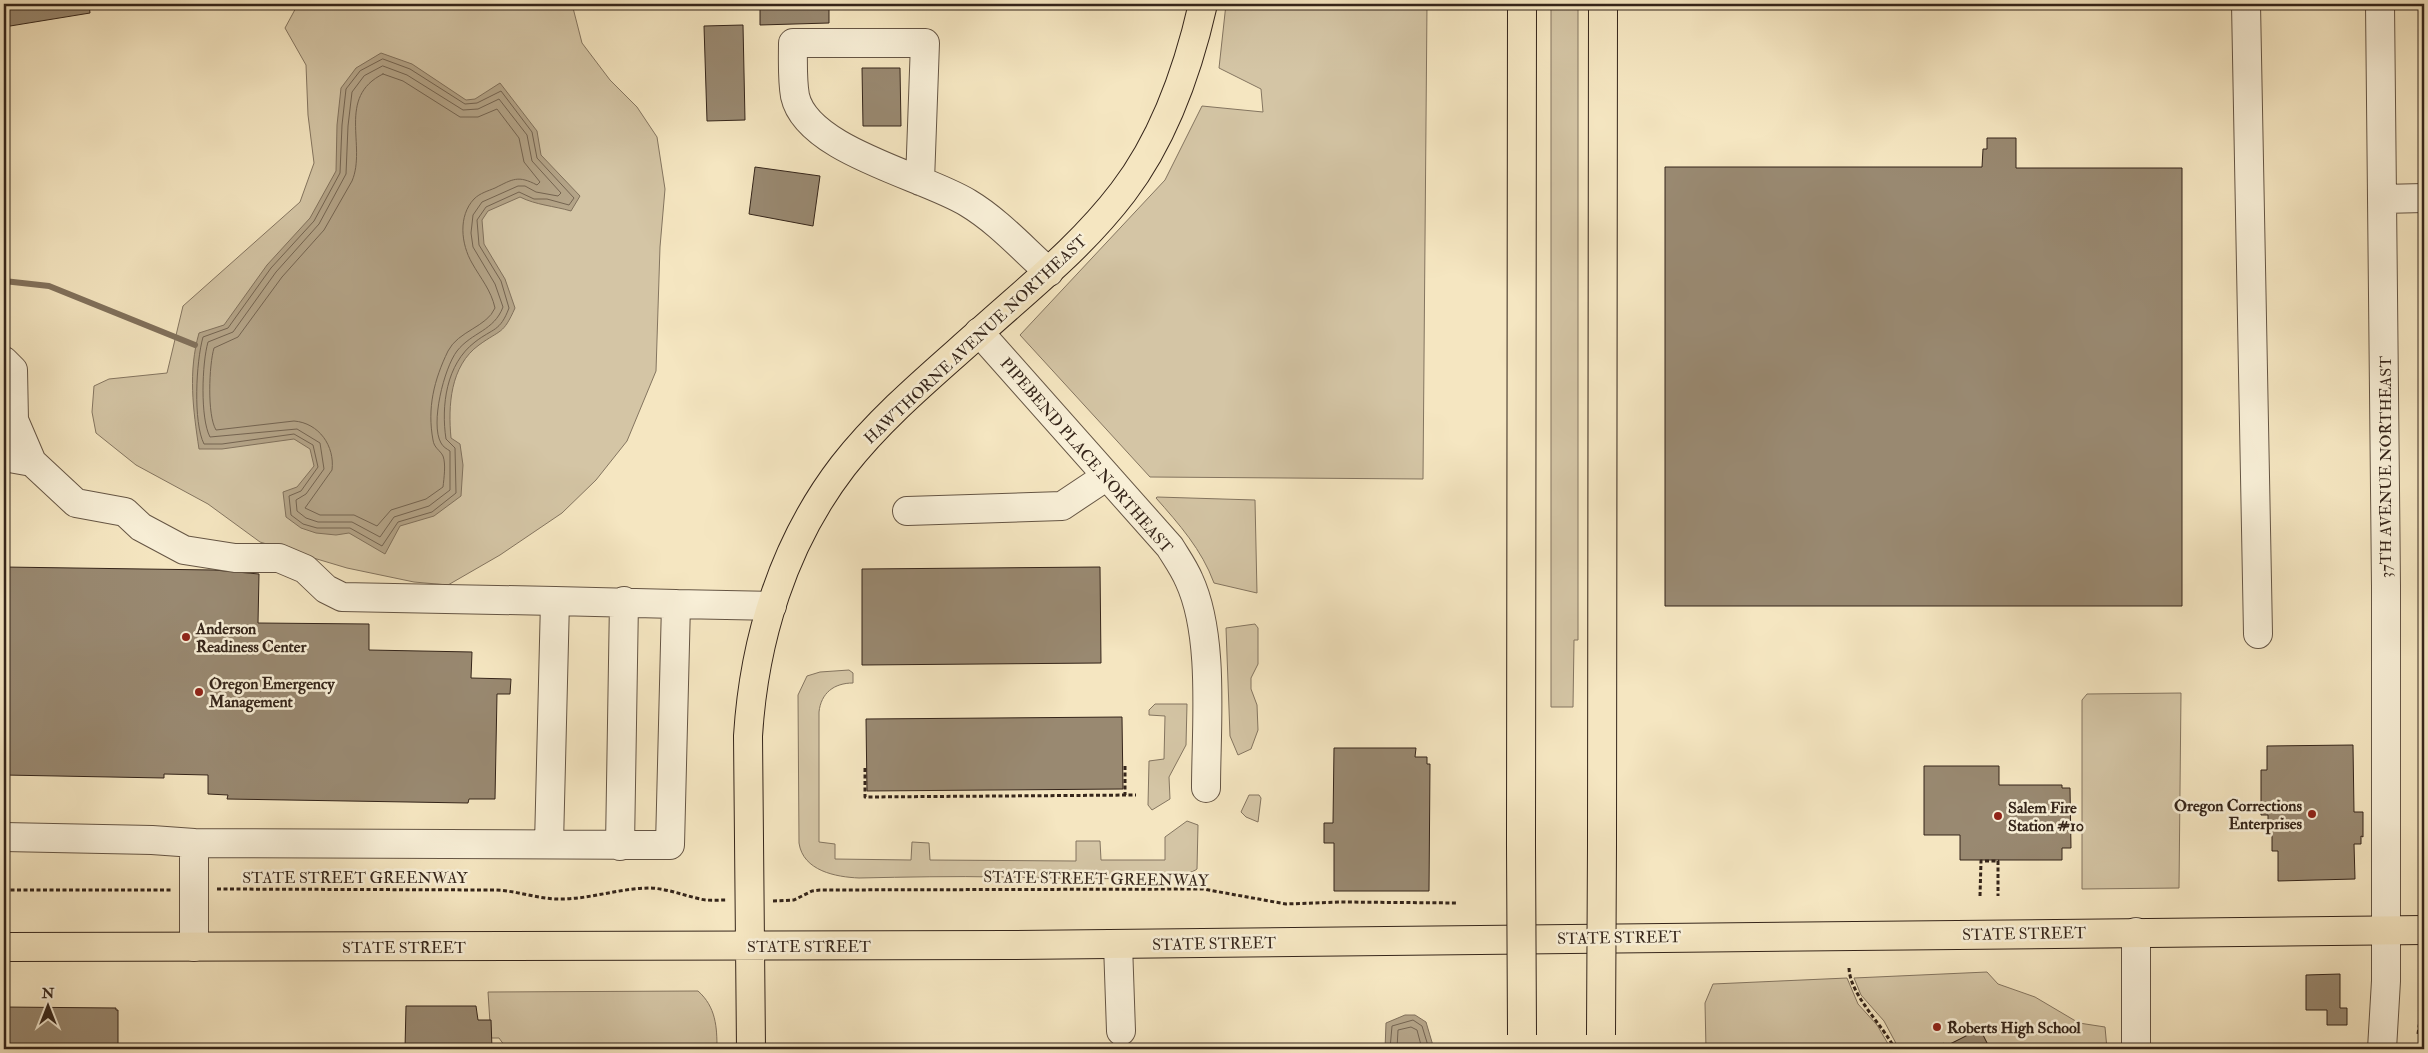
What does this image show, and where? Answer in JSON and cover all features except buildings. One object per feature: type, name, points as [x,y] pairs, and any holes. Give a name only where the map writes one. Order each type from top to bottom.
[{"type":"main road","name":"HAWTHORNE AVENUE NORTHEAST","points":[[751,1049],[748,736],[751,690],[758,653],[776,591],[806,522],[843,467],[882,422],[979,332],[1049,272],[1101,220],[1125,189],[1146,156],[1182,84],[1203,4]]},
{"type":"main road","points":[[1522,4],[1522,1042]]},
{"type":"main road","points":[[1601,1042],[1603,4]]},
{"type":"main road","name":"STATE STREET","points":[[4,947],[1118,944],[2424,930]]},
{"type":"street","points":[[2246,4],[2258,634]]},
{"type":"street","name":"37TH AVENUE NORTHEAST","points":[[2380,4],[2386,576],[2386,981],[2382,1049]]},
{"type":"street","points":[[920,181],[925,43],[793,43],[795,97],[810,124],[849,151],[967,202],[987,216],[1049,272]]},
{"type":"street","points":[[2382,199],[2424,198]]},
{"type":"street","name":"PIPEBEND PLACE NORTHEAST","points":[[979,332],[1170,546],[1189,580],[1200,610],[1206,657],[1206,788]]},
{"type":"street","points":[[4,361],[13,370],[14,420],[32,462],[76,503],[125,512],[141,527],[184,550],[235,558],[279,558],[305,569],[326,589],[342,597],[366,599],[624,601],[772,606]]},
{"type":"street","points":[[4,456],[32,462]]},
{"type":"street","points":[[907,511],[1062,506],[1107,476]]},
{"type":"street","points":[[549,844],[555,601]]},
{"type":"street","points":[[620,846],[624,601]]},
{"type":"street","points":[[4,837],[152,840],[194,843],[670,845],[676,604]]},
{"type":"street","points":[[194,843],[194,947]]},
{"type":"street","points":[[2136,932],[2136,1049]]},
{"type":"street","points":[[1118,944],[1121,1031]]},
{"type":"path","points":[[1125,766],[1125,795]]},
{"type":"path","points":[[865,768],[865,797],[1136,795]]},
{"type":"path","points":[[1980,896],[1981,861],[1998,861],[1998,896]]},
{"type":"path","name":"STATE STREET GREENWAY","points":[[4,890],[496,890],[539,899],[562,899],[594,897],[611,891],[651,888],[666,889],[702,900]]},
{"type":"path","name":"STATE STREET GREENWAY","points":[[794,900],[812,891],[820,890],[1194,889],[1286,904],[1340,902],[1458,904]]},
{"type":"path","points":[[1849,968],[1849,977],[1857,995],[1888,1036],[1895,1049]]},
{"type":"path","points":[[2418,1034],[2420,1020],[2424,1017]]},
{"type":"shaded area","points":[[298,4],[572,4],[582,43],[610,80],[637,107],[657,137],[665,189],[660,247],[656,371],[627,441],[596,480],[562,513],[500,555],[448,585],[414,582],[347,568],[260,542],[208,504],[136,465],[96,433],[92,412],[94,386],[109,379],[167,373],[183,306],[300,202],[314,163],[308,115],[306,65],[285,28]]},
{"type":"shaded area","points":[[1226,4],[1427,4],[1423,479],[1150,477],[1020,335],[1165,180],[1202,106],[1263,112],[1261,89],[1219,68]]},
{"type":"shaded area","points":[[1551,4],[1578,4],[1578,640],[1574,640],[1573,707],[1551,707]]},
{"type":"shaded area","points":[[1157,497],[1255,500],[1257,593],[1214,583],[1196,548]]},
{"type":"shaded area","points":[[1255,624],[1258,628],[1258,664],[1251,678],[1251,689],[1257,705],[1258,730],[1251,749],[1238,755],[1230,736],[1226,628]]},
{"type":"shaded area","points":[[849,670],[853,673],[853,683],[846,683],[830,690],[822,699],[819,712],[819,842],[835,844],[835,859],[911,860],[912,842],[929,843],[930,860],[1076,861],[1076,841],[1100,841],[1101,860],[1165,860],[1165,837],[1187,821],[1198,825],[1197,869],[1185,874],[1135,878],[859,878],[840,876],[822,871],[807,860],[802,853],[799,843],[798,695],[807,676],[820,672]]},
{"type":"shaded area","points":[[2181,693],[2179,888],[2082,889],[2082,700],[2087,694]]},
{"type":"shaded area","points":[[1155,704],[1187,704],[1186,745],[1169,777],[1170,799],[1152,810],[1148,805],[1149,761],[1164,759],[1165,716],[1149,715],[1149,710]]},
{"type":"shaded area","points":[[1249,795],[1259,795],[1261,798],[1258,822],[1246,817],[1241,812]]},
{"type":"shaded area","points":[[1987,972],[1998,984],[2035,997],[2079,1023],[2105,1027],[2107,1049],[1990,1049],[1980,1029],[1946,1046],[1944,1043],[1931,1049],[1899,1049],[1884,1021],[1861,995],[1854,978]]},
{"type":"shaded area","points":[[1847,978],[1858,1004],[1877,1025],[1891,1049],[1706,1049],[1705,1003],[1713,984]]},
{"type":"shaded area","points":[[698,991],[709,1004],[712,1011],[716,1025],[717,1049],[507,1049],[499,1038],[491,1038],[488,992]]},
{"type":"water","points":[[381,53],[412,64],[466,100],[475,99],[500,83],[537,131],[541,155],[580,196],[571,211],[539,204],[520,197],[488,211],[482,220],[484,244],[505,279],[515,308],[504,327],[469,354],[462,364],[453,387],[450,413],[451,438],[460,444],[463,465],[461,496],[434,516],[400,526],[385,554],[349,533],[336,535],[316,533],[301,528],[286,517],[283,492],[297,487],[314,466],[310,449],[294,439],[222,449],[199,449],[193,391],[194,362],[199,333],[224,325],[267,265],[310,218],[336,171],[337,125],[341,88],[356,68]]},
{"type":"water","points":[[1405,1015],[1415,1015],[1426,1022],[1434,1049],[1385,1049],[1386,1023]]},
{"type":"waterway","points":[[4,281],[49,286],[195,345]]},
{"type":"place","name":"Anderson Readiness Center","points":[[186,637]]},
{"type":"place","name":"Oregon Emergency Management","points":[[199,692]]},
{"type":"place","name":"Oregon Corrections Enterprises","points":[[2312,814]]},
{"type":"place","name":"Salem Fire Station #10","points":[[1998,816]]},
{"type":"place","name":"Roberts High School","points":[[1937,1027]]}]
